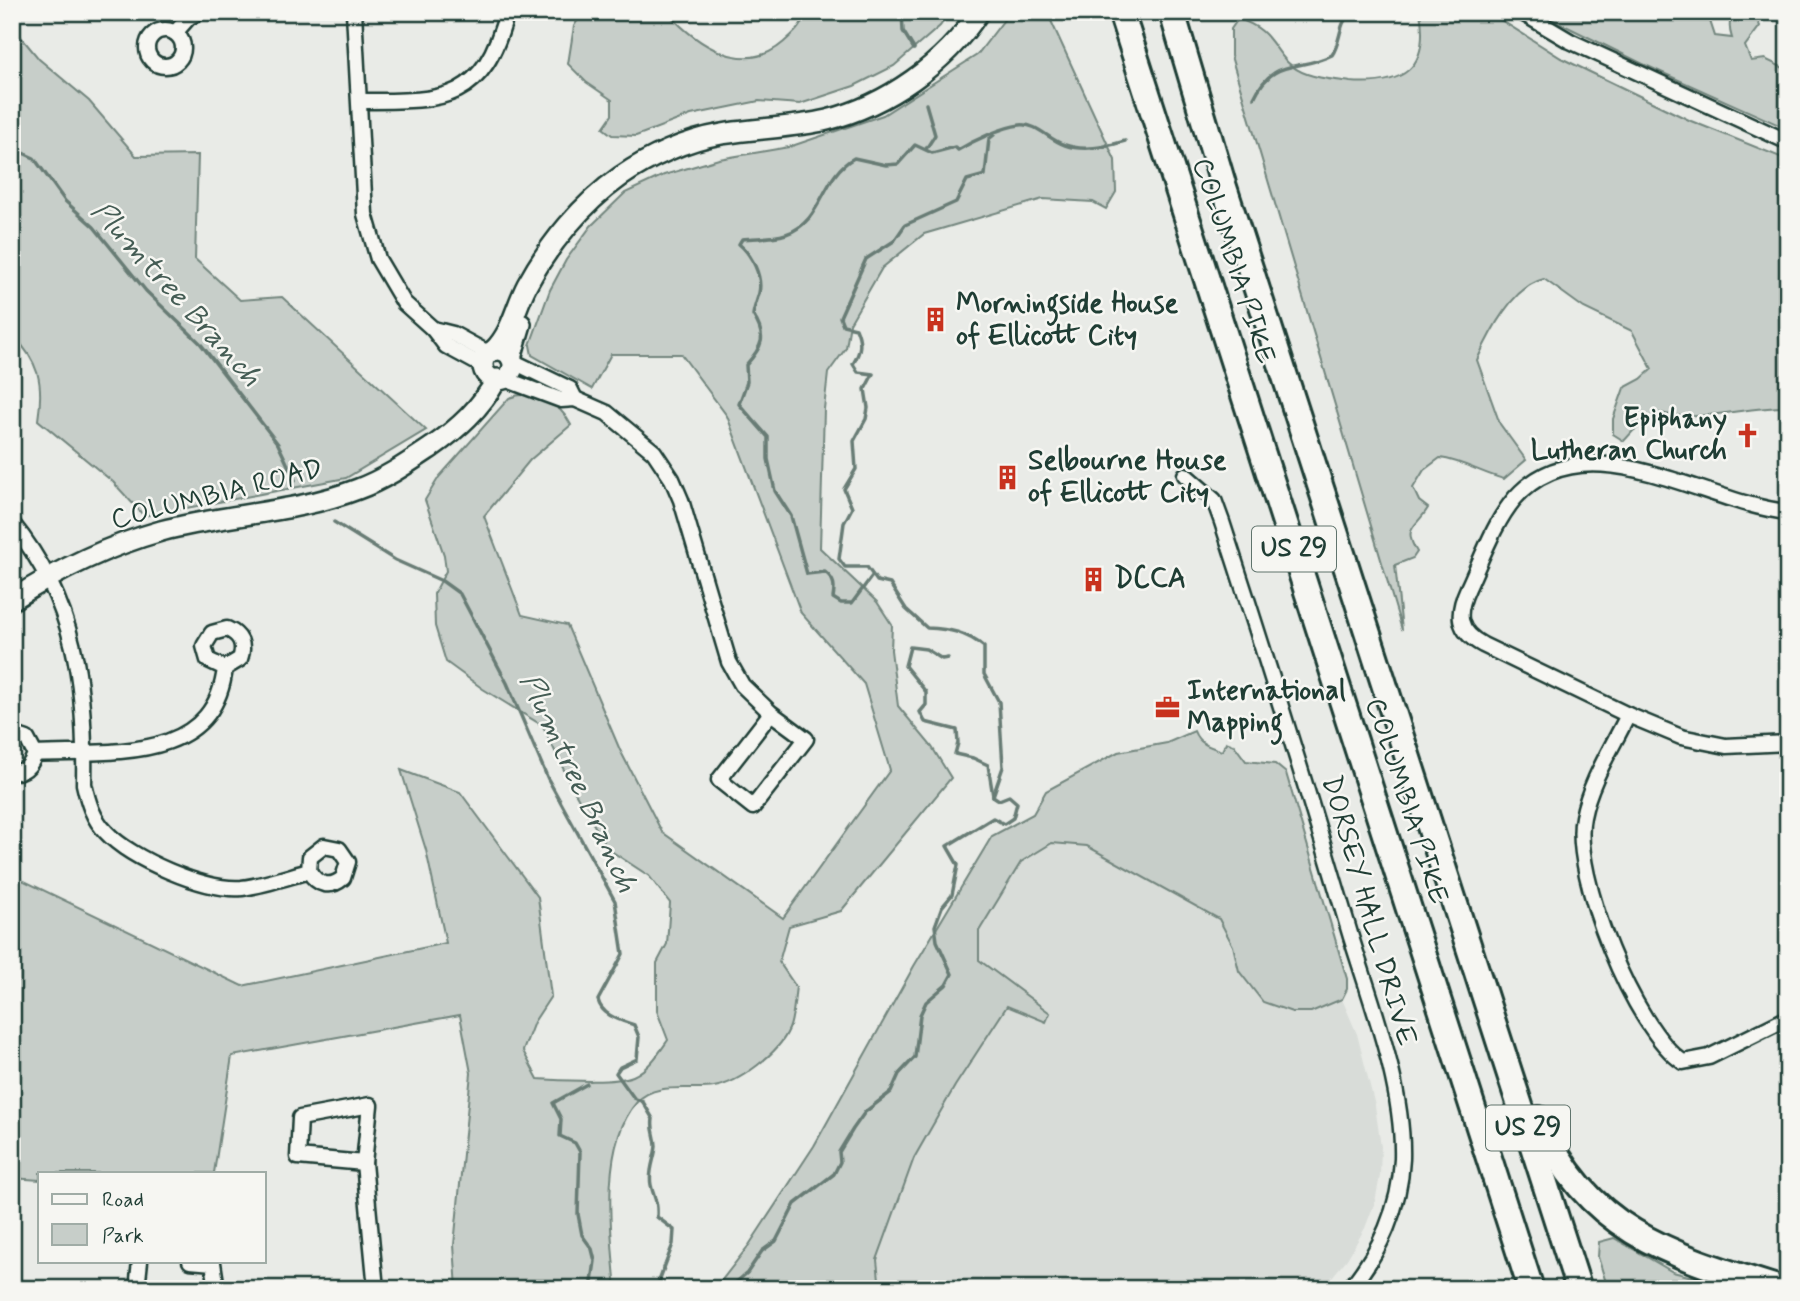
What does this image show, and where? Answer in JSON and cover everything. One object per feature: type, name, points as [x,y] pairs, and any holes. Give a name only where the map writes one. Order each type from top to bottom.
[{"type":"highway","name":"COLUMBIA PIKE","points":[[1121,12],[1531,1289]]},
{"type":"highway","name":"COLUMBIA PIKE","points":[[1172,12],[1227,198],[1579,1289]]},
{"type":"highway","points":[[1476,967],[1551,1147],[1586,1194],[1621,1224],[1663,1250],[1780,1289]]},
{"type":"highway","points":[[1466,1086],[1518,1289]]},
{"type":"street","points":[[175,33],[189,17],[200,12]]},
{"type":"street","points":[[354,12],[366,214],[372,242],[392,288],[417,316],[433,329],[453,334],[496,365],[561,400],[575,398],[607,413],[632,431],[654,452],[672,480],[729,662],[742,685],[771,713],[806,739],[753,807],[719,780],[771,713]]},
{"type":"street","points":[[361,101],[418,101],[453,93],[481,71],[491,59],[498,45],[507,12]]},
{"type":"street","name":"COLUMBIA ROAD","points":[[12,600],[48,578],[124,543],[163,531],[356,490],[407,465],[434,446],[496,365],[527,284],[585,206],[644,163],[718,135],[801,124],[854,111],[881,99],[928,68],[968,29],[979,12]]},
{"type":"street","points":[[1521,12],[1570,41],[1788,142]]},
{"type":"street","points":[[1788,513],[1746,506],[1616,465],[1589,463],[1568,466],[1527,487],[1503,516],[1465,594],[1460,626],[1466,634],[1483,645],[1629,715],[1703,743],[1748,747],[1788,743]]},
{"type":"street","name":"DORSEY HALL DRIVE","points":[[1185,475],[1214,500],[1222,522],[1295,746],[1395,1096],[1402,1161],[1394,1207],[1372,1259],[1349,1289]]},
{"type":"street","points":[[12,523],[48,578],[70,628],[76,649],[85,751],[84,784],[94,817],[116,842],[131,851],[181,876],[220,887],[243,887],[309,870]]},
{"type":"street","points":[[34,754],[142,749],[176,741],[200,722],[209,709],[223,680],[225,668]]},
{"type":"street","points":[[1629,715],[1590,793],[1582,818],[1584,868],[1623,978],[1668,1048],[1683,1062],[1709,1057],[1788,1018]]},
{"type":"street","points":[[12,734],[27,738],[34,754],[32,763],[25,770],[12,772]]},
{"type":"street","points":[[365,1163],[298,1157],[300,1118],[370,1105],[365,1163],[376,1289]]},
{"type":"street","points":[[137,1289],[140,1262]]},
{"type":"street","points":[[202,1262],[213,1263],[217,1289]]},
{"type":"shaded area","points":[[1052,843],[1087,846],[1219,919],[1249,987],[1280,1009],[1311,1012],[1342,999],[1357,1034],[1375,1106],[1381,1147],[1380,1176],[1375,1202],[1365,1228],[1347,1259],[1322,1289],[880,1289],[877,1260],[914,1158],[955,1086],[1007,1005],[1046,1022],[1050,1013],[979,960],[979,931],[1021,862]]},
{"type":"green space","points":[[583,12],[667,12],[692,36],[707,45],[737,57],[753,57],[769,52],[784,42],[800,25],[805,12],[950,12],[940,26],[894,66],[854,86],[800,104],[759,101],[691,115],[636,136],[612,135],[603,128],[612,115],[612,100],[586,82],[568,64],[574,26]]},
{"type":"green space","points":[[1010,12],[1047,12],[1115,160],[1116,192],[1106,209],[1093,202],[1043,199],[924,234],[882,268],[850,323],[846,348],[828,373],[824,409],[820,548],[877,602],[892,625],[891,650],[898,706],[932,747],[951,778],[841,911],[789,926],[779,962],[796,987],[791,1024],[777,1048],[746,1073],[724,1084],[705,1088],[653,1091],[637,1102],[625,1120],[612,1166],[610,1192],[616,1289],[457,1289],[454,1245],[471,1073],[460,1015],[232,1056],[214,1172],[38,1172],[38,1180],[12,1178],[12,875],[242,986],[446,943],[426,850],[401,770],[460,792],[538,897],[551,996],[534,1022],[523,1051],[538,1079],[600,1081],[633,1076],[649,1065],[668,1040],[657,1011],[657,963],[667,944],[670,903],[649,876],[608,849],[573,789],[543,726],[483,689],[446,662],[435,626],[434,594],[446,571],[444,555],[425,500],[439,477],[509,398],[518,395],[537,396],[553,404],[571,425],[530,460],[484,516],[522,615],[567,625],[620,750],[662,832],[783,918],[890,770],[864,684],[801,613],[727,416],[681,354],[611,354],[592,389],[532,355],[530,345],[550,290],[566,260],[591,226],[625,193],[664,175],[719,159],[789,147],[883,115],[977,55]]},
{"type":"green space","points":[[1420,12],[1488,12],[1561,58],[1691,121],[1788,160],[1788,407],[1691,416],[1660,413],[1633,431],[1624,441],[1613,434],[1613,419],[1624,388],[1652,369],[1632,331],[1584,308],[1544,279],[1533,283],[1513,300],[1504,312],[1477,360],[1500,424],[1526,460],[1504,479],[1440,458],[1424,470],[1413,488],[1419,501],[1428,508],[1411,532],[1417,552],[1413,558],[1395,565],[1402,630],[1231,56],[1231,29],[1238,19],[1252,24],[1269,38],[1287,62],[1307,74],[1350,82],[1385,81],[1409,70],[1416,60],[1421,48]]},
{"type":"green space","points":[[1537,12],[1707,12],[1715,36],[1732,38],[1732,17],[1741,13],[1762,12],[1755,15],[1760,26],[1745,46],[1751,61],[1765,59],[1788,70],[1788,129],[1643,64]]},
{"type":"green space","points":[[12,26],[39,59],[89,101],[136,156],[198,155],[195,259],[240,300],[282,297],[426,430],[346,478],[144,516],[113,482],[38,420],[40,383],[34,363],[12,334]]},
{"type":"green space","points":[[1194,731],[1202,742],[1209,746],[1222,751],[1226,742],[1234,745],[1246,761],[1275,764],[1286,773],[1347,979],[1347,989],[1342,999],[1311,1012],[1292,1012],[1263,1002],[1239,971],[1233,946],[1219,919],[1087,846],[1052,843],[1021,862],[979,931],[979,960],[1050,1013],[1046,1022],[1007,1006],[955,1086],[914,1158],[877,1260],[880,1289],[715,1289],[749,1245],[814,1146],[914,966],[992,836],[1033,814],[1046,791],[1118,752],[1167,743]]},
{"type":"green space","points":[[1614,1238],[1673,1272],[1739,1289],[1608,1289],[1598,1257],[1599,1242]]},
{"type":"waterway","points":[[902,12],[903,31],[914,49]]},
{"type":"waterway","points":[[1254,98],[1261,85],[1278,71],[1332,55],[1343,23],[1350,12]]},
{"type":"waterway","points":[[926,104],[935,135],[926,149]]},
{"type":"waterway","points":[[872,576],[852,603],[841,603],[833,598],[834,583],[825,572],[807,574],[791,516],[775,491],[768,459],[768,437],[739,404],[747,382],[746,365],[761,341],[760,329],[753,315],[760,286],[758,273],[752,259],[739,244],[742,239],[780,236],[798,228],[815,209],[834,176],[854,158],[886,165],[898,164],[915,145],[932,153],[955,147],[958,150],[996,131],[1020,125],[1037,129],[1059,143],[1072,147],[1095,148],[1125,141]]},
{"type":"waterway","points":[[993,796],[1003,767],[999,702],[984,674],[984,647],[957,632],[927,628],[906,609],[890,584],[877,581],[867,567],[845,567],[839,559],[844,523],[852,508],[844,489],[856,469],[854,441],[866,419],[868,408],[865,389],[873,374],[858,372],[853,364],[860,346],[858,333],[856,328],[843,325],[840,317],[866,259],[894,241],[905,225],[956,202],[967,180],[985,175],[989,139],[994,135]]},
{"type":"waterway","name":"Plumtree Branch","points":[[12,148],[34,158],[65,201],[94,227],[146,291],[200,343],[278,444],[295,480]]},
{"type":"waterway","name":"Plumtree Branch","points":[[334,522],[395,560],[442,581],[460,594],[507,683],[548,779],[615,901],[623,954],[598,1000],[607,1014],[634,1025],[639,1037],[637,1059],[620,1067],[616,1073],[634,1098],[643,1102],[653,1119],[656,1146],[650,1180],[657,1217],[674,1230],[673,1244],[656,1289]]},
{"type":"waterway","points":[[948,658],[942,659],[926,649],[910,647],[905,666],[926,692],[926,705],[920,712],[925,722],[957,730],[955,754],[988,765],[993,796]]},
{"type":"waterway","points":[[728,1289],[747,1273],[762,1251],[776,1241],[795,1204],[834,1174],[840,1162],[839,1152],[853,1129],[865,1112],[891,1092],[899,1074],[915,1057],[920,1015],[926,1002],[946,985],[952,974],[937,941],[935,926],[942,907],[952,895],[958,865],[947,846],[993,818],[1004,824],[1013,818],[1017,803],[1009,796],[999,800],[993,796]]},
{"type":"waterway","name":"Plumtree Branch","points":[[587,1084],[553,1103],[561,1119],[560,1136],[575,1143],[580,1152],[578,1214],[582,1235],[592,1249],[595,1261],[591,1289]]},
{"type":"place","name":"Morningside House of Ellicott City","points":[[936,320]]},
{"type":"place","name":"Epiphany Lutheran Church","points":[[1747,435]]},
{"type":"place","name":"Selbourne House of Ellicott City","points":[[1008,477]]},
{"type":"place","name":"DCCA","points":[[1094,579]]},
{"type":"place","name":"International Mapping","points":[[1167,707]]}]
